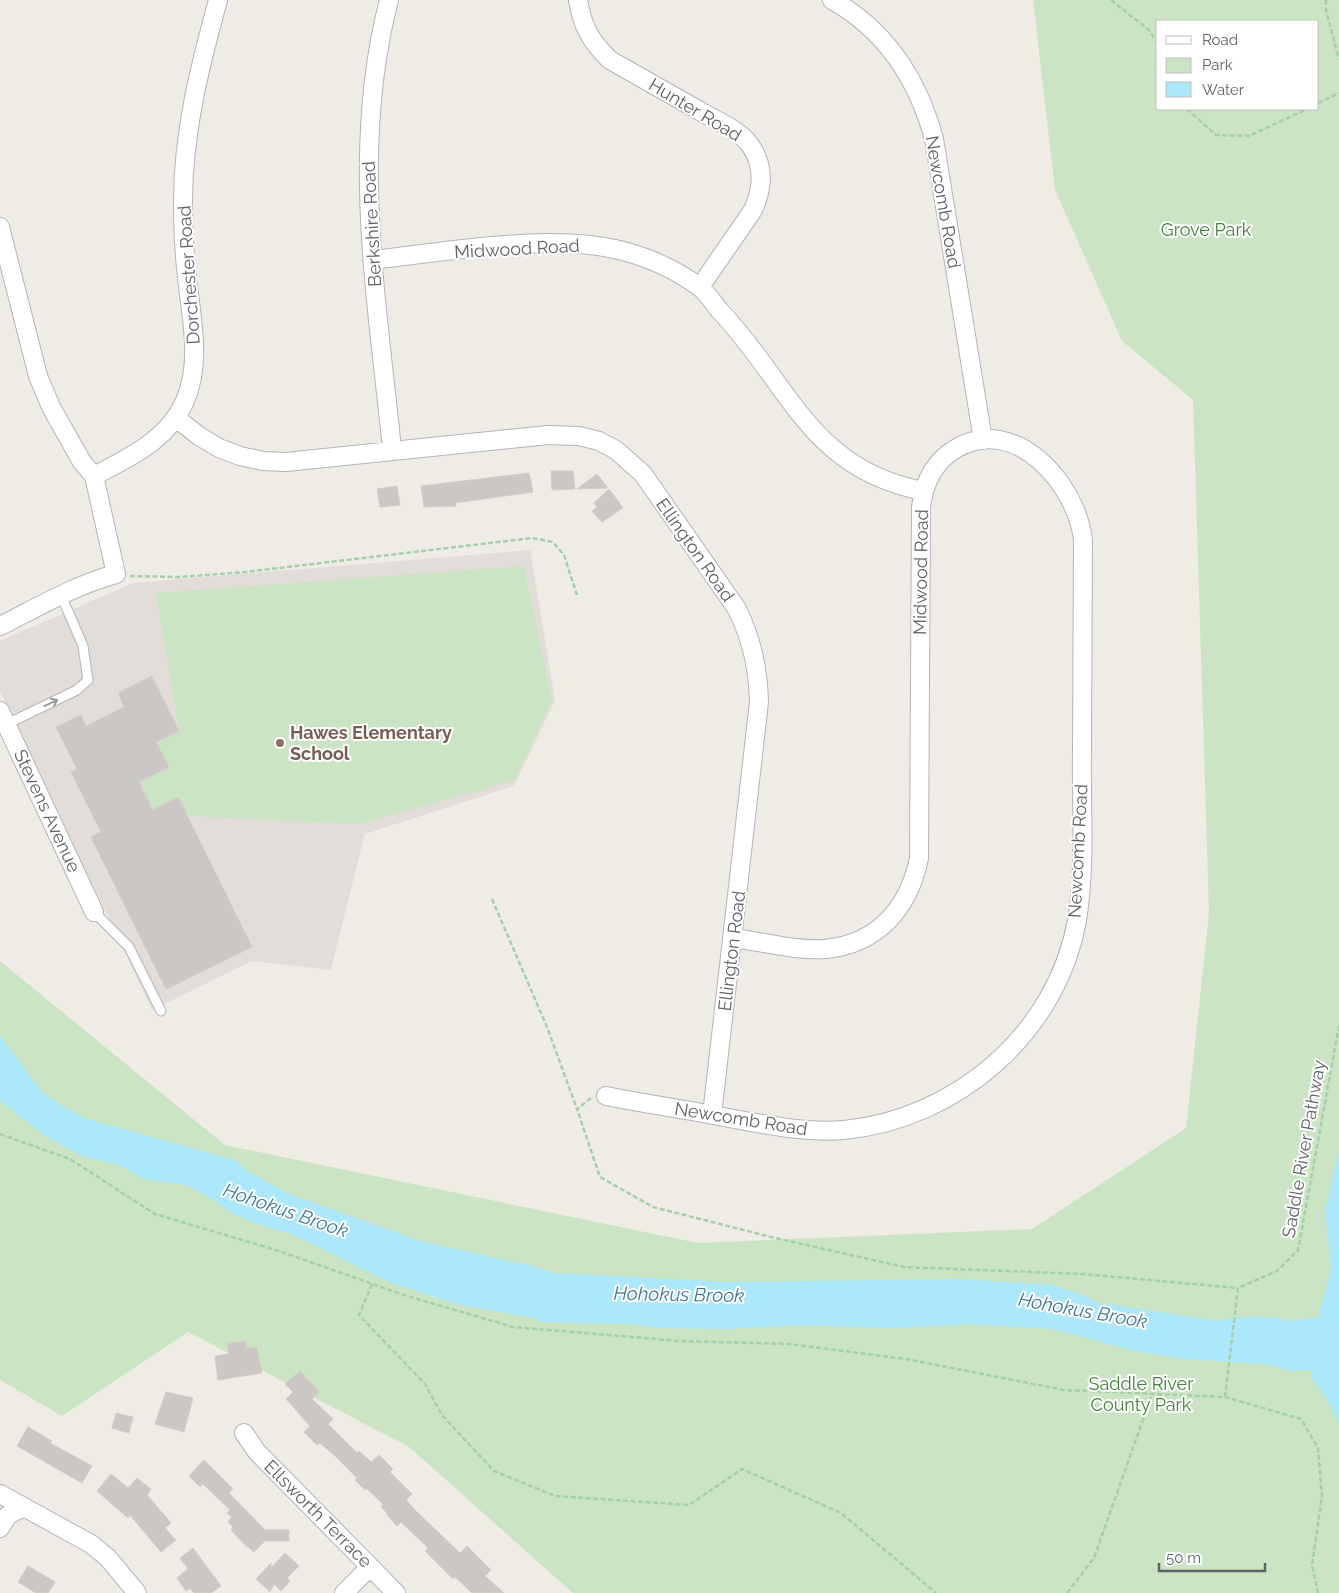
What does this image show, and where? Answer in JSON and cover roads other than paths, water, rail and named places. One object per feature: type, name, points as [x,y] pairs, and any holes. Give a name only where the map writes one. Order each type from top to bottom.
[{"type":"street","name":"Dorchester Road","points":[[94,476],[145,448],[160,436],[176,418],[185,401],[192,381],[194,362],[183,244],[186,153],[200,68],[218,0]]},
{"type":"street","name":"Berkshire Road","points":[[389,0],[368,114],[367,177],[372,260],[392,450]]},
{"type":"street","name":"Hunter Road","points":[[578,0],[581,18],[587,34],[598,49],[610,60],[739,134],[756,155],[761,168],[759,197],[753,210],[700,287]]},
{"type":"street","name":"Newcomb Road","points":[[832,0],[866,23],[886,43],[904,65],[927,112],[934,140],[982,440]]},
{"type":"street","points":[[0,227],[38,376],[51,407],[82,462],[94,476],[116,574],[98,579],[61,595],[0,626]]},
{"type":"street","name":"Midwood Road","points":[[372,260],[542,244],[600,246],[653,262],[677,272],[700,287],[740,332],[805,422],[822,441],[862,470],[883,480],[923,491],[919,858],[915,877],[908,895],[888,921],[875,932],[858,941],[841,946],[809,948],[734,938]]},
{"type":"street","name":"Ellington Road","points":[[176,418],[198,436],[219,448],[240,456],[263,461],[286,462],[560,434],[599,442],[616,450],[643,474],[736,609],[747,630],[755,654],[759,676],[759,702],[734,938],[712,1115]]},
{"type":"street","name":"Newcomb Road","points":[[606,1096],[792,1129],[816,1131],[870,1126],[900,1119],[926,1109],[973,1082],[1016,1043],[1050,995],[1062,970],[1077,918],[1081,863],[1082,534],[1077,512],[1070,496],[1045,465],[1022,448],[1009,442],[982,440],[962,445],[949,452],[937,464],[923,491]]},
{"type":"street","name":"Stevens Avenue","points":[[3,717],[94,912]]},
{"type":"street","name":"Ellsworth Terrace","points":[[244,1433],[256,1452],[396,1593]]},
{"type":"street","points":[[0,1494],[91,1544],[113,1563],[137,1593]]},
{"type":"street","points":[[0,1528],[8,1516],[24,1507]]},
{"type":"street","points":[[344,1593],[370,1567]]},
{"type":"lane","points":[[3,717],[77,690],[88,680],[83,646],[61,595]]},
{"type":"lane","points":[[94,912],[130,947],[160,1011]]},
{"type":"water","name":"Hohokus Brook","points":[[0,1036],[43,1093],[67,1109],[87,1119],[234,1160],[249,1172],[289,1194],[420,1241],[533,1266],[552,1273],[731,1282],[963,1279],[1053,1285],[1086,1296],[1096,1302],[1216,1321],[1236,1317],[1274,1317],[1289,1321],[1318,1317],[1331,1270],[1325,1210],[1339,1151],[1339,1423],[1325,1396],[1311,1378],[1311,1370],[1290,1371],[1266,1364],[1185,1359],[1135,1351],[1052,1329],[971,1324],[892,1328],[801,1325],[726,1329],[660,1328],[632,1324],[541,1322],[534,1318],[456,1304],[389,1282],[294,1235],[263,1226],[231,1213],[215,1201],[186,1185],[143,1179],[119,1165],[81,1156],[44,1135],[0,1101]]},
{"type":"place","name":"Hawes Elementary School","points":[[280,743]]},
{"type":"park label","name":"Grove Park","points":[[1206,230]]},
{"type":"park label","name":"Saddle River County Park","points":[[1141,1394]]}]
